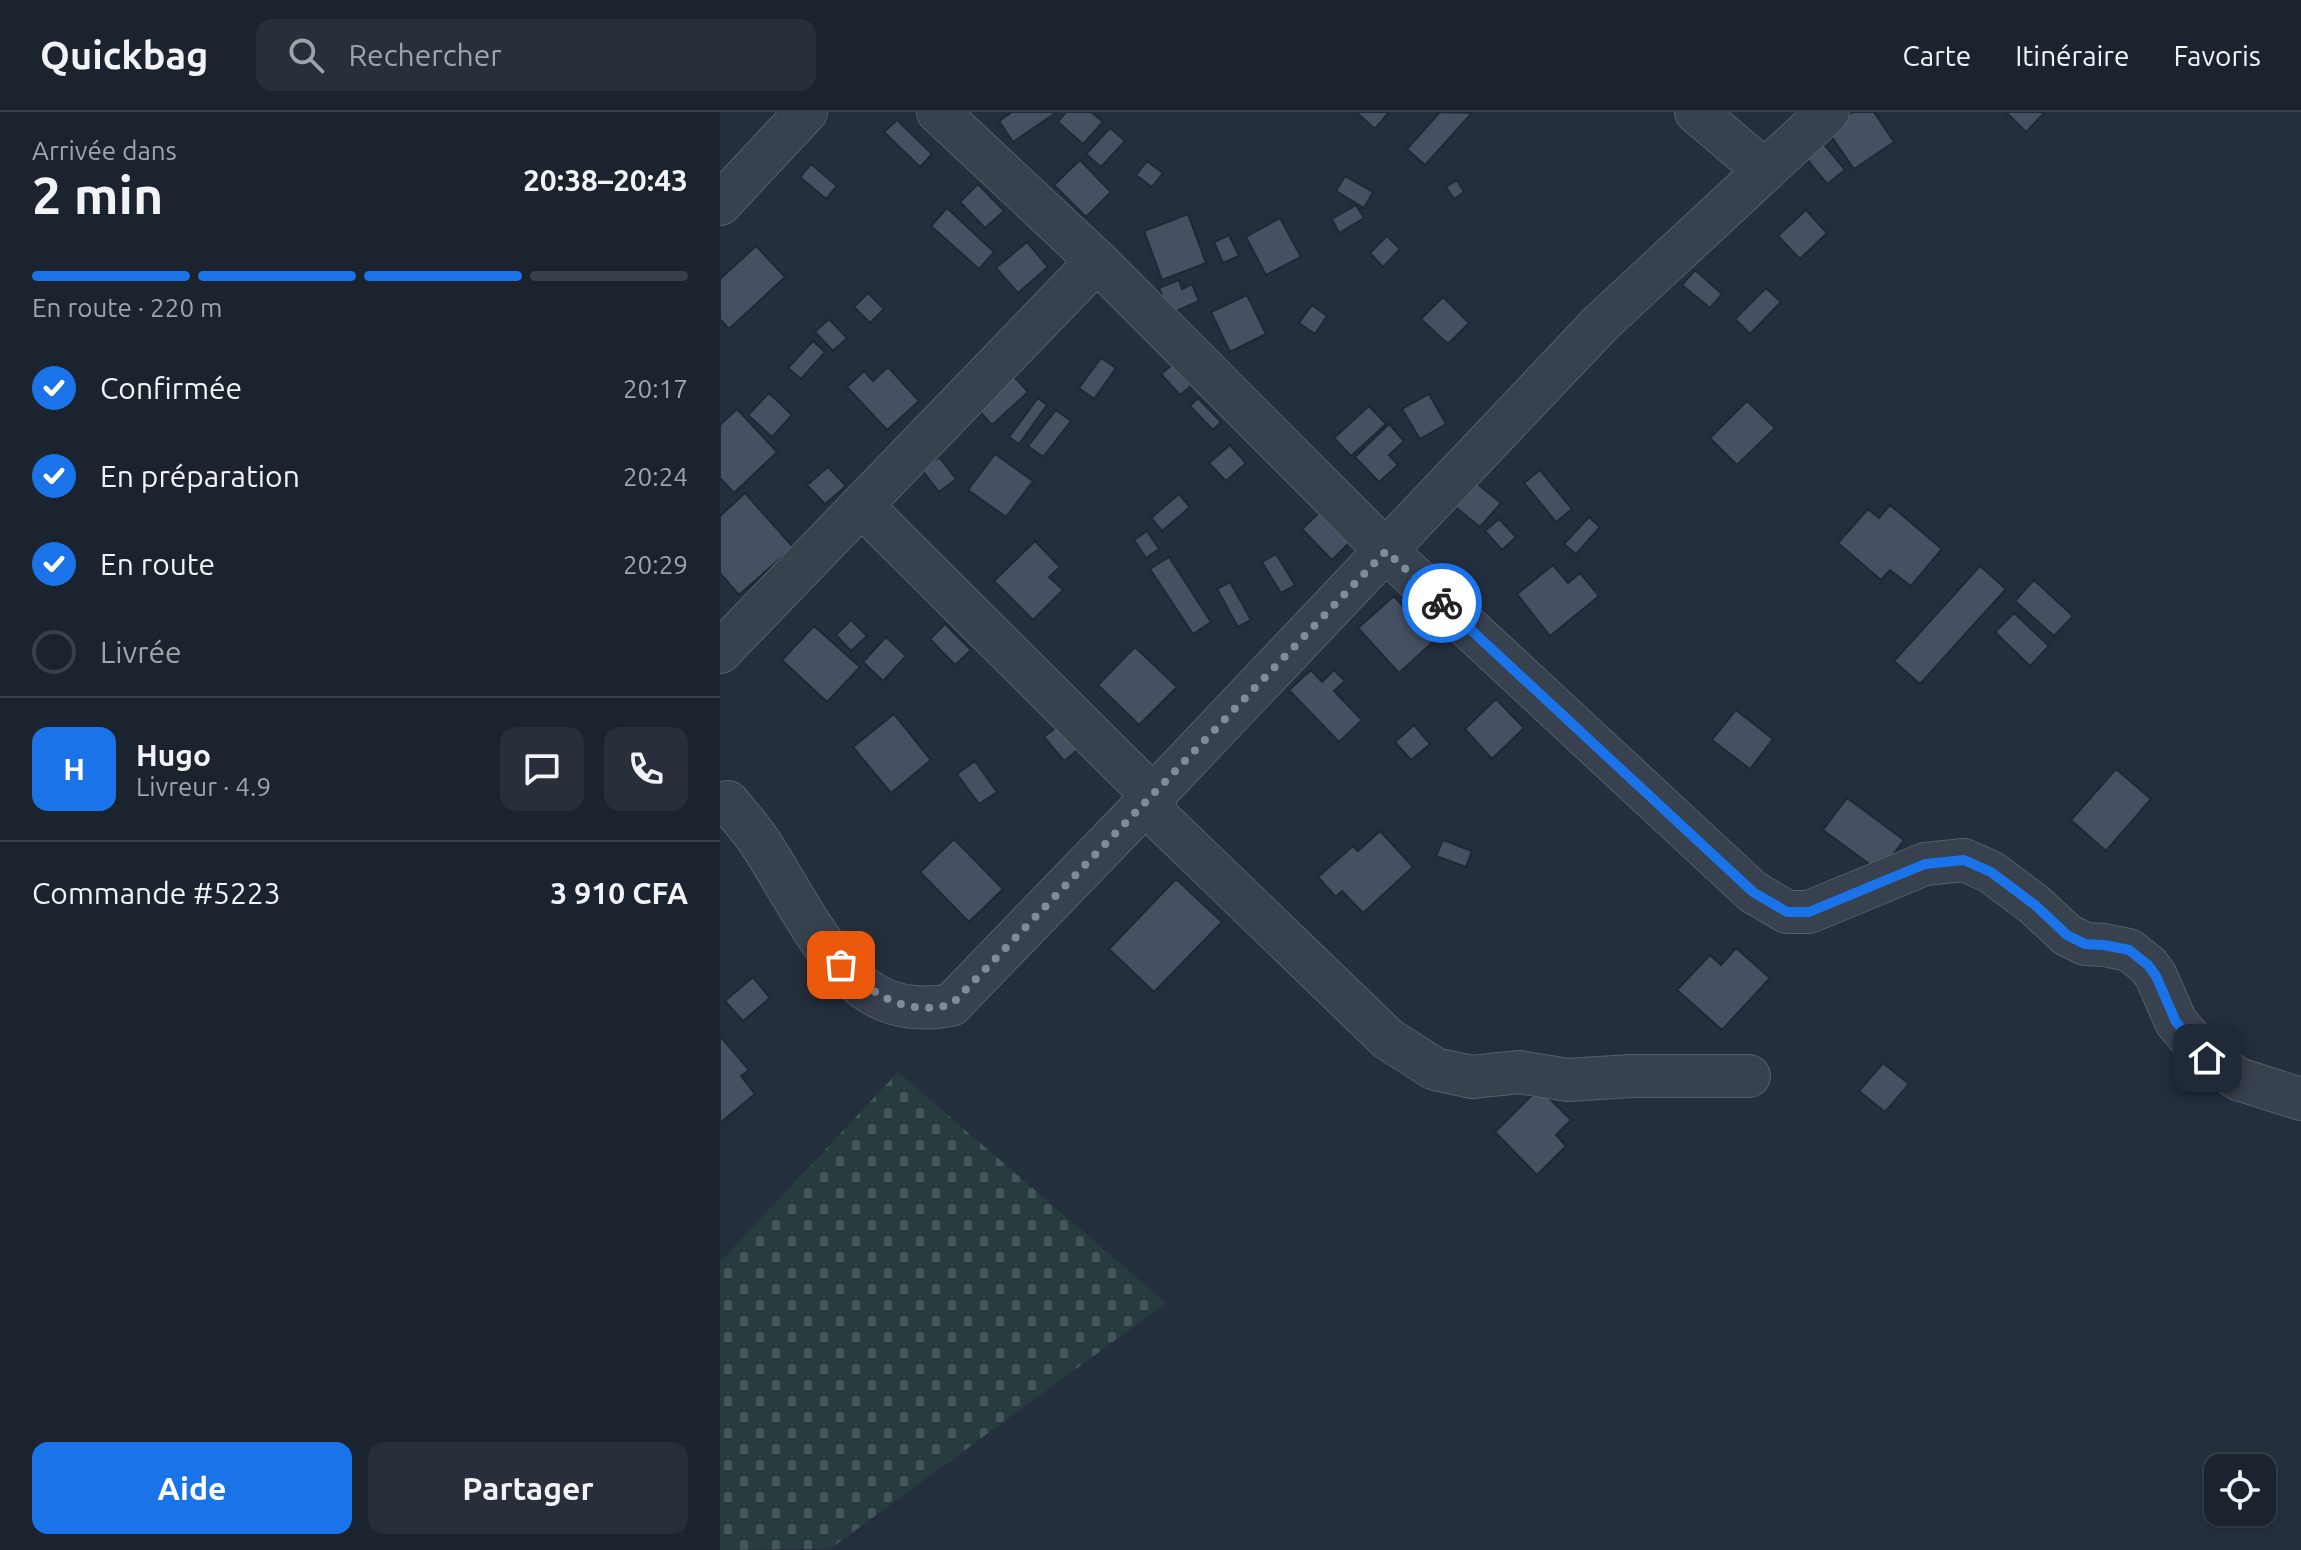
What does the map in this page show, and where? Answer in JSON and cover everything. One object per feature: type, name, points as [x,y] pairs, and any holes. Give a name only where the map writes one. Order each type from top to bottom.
[{"type":"street","points":[[720,204],[806,112]]},
{"type":"street","points":[[938,112],[1097,261],[1386,551],[1753,892],[1787,912],[1809,912],[1925,864],[1964,860],[1991,872],[2035,905],[2067,935],[2085,944],[2129,950],[2156,976],[2176,1022],[2207,1058],[2238,1079],[2301,1099]]},
{"type":"street","points":[[1696,112],[1765,171]]},
{"type":"street","points":[[723,812],[758,839],[841,965],[874,994],[909,1007],[951,1005],[1601,323],[1828,112]]},
{"type":"street","points":[[720,652],[1097,261]]},
{"type":"street","points":[[862,506],[1153,796],[1157,816],[1388,1039],[1435,1069],[1472,1077],[1519,1072],[1568,1080],[1631,1076],[1749,1076]]},
{"type":"green space","points":[[898,1072],[1166,1303],[830,1549],[720,1550],[720,1262]]},
{"type":"building","points":[[1012,112],[1057,112],[1013,142],[999,121]]},
{"type":"building","points":[[1066,112],[1091,112],[1103,122],[1083,144],[1058,122]]},
{"type":"building","points":[[1356,112],[1389,112],[1375,129]]},
{"type":"building","points":[[1440,112],[1472,113],[1425,165],[1407,149]]},
{"type":"building","points":[[1853,112],[1874,112],[1894,142],[1854,169],[1827,130]]},
{"type":"building","points":[[2006,112],[2045,112],[2026,132]]},
{"type":"building","points":[[897,120],[932,154],[920,167],[884,132]]},
{"type":"building","points":[[1110,128],[1125,141],[1101,167],[1086,154]]},
{"type":"building","points":[[1819,138],[1845,170],[1827,184],[1801,152]]},
{"type":"building","points":[[1080,160],[1111,192],[1086,217],[1054,185]]},
{"type":"building","points":[[1147,161],[1163,173],[1152,187],[1136,175]]},
{"type":"building","points":[[811,164],[837,186],[826,199],[800,177]]},
{"type":"building","points":[[1345,176],[1373,192],[1364,208],[1336,191]]},
{"type":"building","points":[[1457,180],[1464,192],[1454,199],[1446,187]]},
{"type":"building","points":[[978,184],[1004,211],[985,228],[960,202]]},
{"type":"building","points":[[1356,205],[1364,218],[1339,233],[1332,219]]},
{"type":"building","points":[[947,208],[994,252],[979,269],[931,226]]},
{"type":"building","points":[[1806,210],[1827,233],[1800,259],[1778,236]]},
{"type":"building","points":[[1188,214],[1206,263],[1162,280],[1144,231]]},
{"type":"building","points":[[1280,218],[1301,257],[1266,275],[1246,237]]},
{"type":"building","points":[[1229,235],[1239,256],[1223,263],[1214,242]]},
{"type":"building","points":[[1387,236],[1400,249],[1383,267],[1370,253]]},
{"type":"building","points":[[1027,242],[1048,267],[1018,293],[996,268]]},
{"type":"building","points":[[756,246],[785,277],[729,329],[720,319],[720,279]]},
{"type":"building","points":[[1695,270],[1722,294],[1710,308],[1682,285]]},
{"type":"building","points":[[1179,280],[1182,289],[1192,284],[1199,301],[1170,314],[1159,288]]},
{"type":"building","points":[[1766,288],[1781,302],[1750,334],[1735,319]]},
{"type":"building","points":[[868,293],[884,309],[870,323],[854,307]]},
{"type":"building","points":[[1247,295],[1266,334],[1230,352],[1211,312]]},
{"type":"building","points":[[1443,297],[1469,323],[1448,344],[1421,319]]},
{"type":"building","points":[[1312,305],[1327,316],[1315,334],[1299,323]]},
{"type":"building","points":[[829,319],[847,338],[833,351],[815,332]]},
{"type":"building","points":[[813,341],[825,352],[801,379],[788,368]]},
{"type":"building","points":[[1101,358],[1116,368],[1094,399],[1079,388]]},
{"type":"building","points":[[1173,364],[1191,386],[1180,395],[1161,374]]},
{"type":"building","points":[[888,367],[919,401],[887,430],[847,387],[864,371],[873,381]]},
{"type":"building","points":[[1010,372],[1028,392],[992,425],[974,405]]},
{"type":"building","points":[[769,393],[792,415],[772,437],[748,415]]},
{"type":"building","points":[[1429,394],[1446,424],[1420,439],[1402,409]]},
{"type":"building","points":[[1038,398],[1047,405],[1019,444],[1009,437]]},
{"type":"building","points":[[1198,398],[1221,422],[1213,430],[1190,406]]},
{"type":"building","points":[[1747,401],[1775,428],[1737,465],[1710,438]]},
{"type":"building","points":[[1369,406],[1386,424],[1351,456],[1334,438]]},
{"type":"building","points":[[737,409],[777,452],[734,493],[720,478],[720,425]]},
{"type":"building","points":[[1056,410],[1071,421],[1043,457],[1028,446]]},
{"type":"building","points":[[1389,424],[1404,441],[1389,455],[1398,465],[1379,482],[1355,457]]},
{"type":"building","points":[[1230,445],[1246,463],[1226,481],[1209,463]]},
{"type":"building","points":[[995,454],[1033,481],[1006,517],[968,490]]},
{"type":"building","points":[[939,457],[956,479],[939,492],[922,470]]},
{"type":"building","points":[[828,467],[846,486],[825,504],[807,485]]},
{"type":"building","points":[[1540,470],[1572,509],[1556,522],[1524,483]]},
{"type":"building","points":[[1474,481],[1501,503],[1480,527],[1453,505]]},
{"type":"building","points":[[745,493],[793,547],[739,595],[720,573],[720,516]]},
{"type":"building","points":[[1179,494],[1190,507],[1162,531],[1151,518]]},
{"type":"building","points":[[1890,505],[1942,549],[1911,586],[1890,570],[1881,580],[1838,543],[1868,509],[1879,518]]},
{"type":"building","points":[[1320,512],[1350,542],[1332,560],[1302,529]]},
{"type":"building","points":[[1589,517],[1600,527],[1576,554],[1564,544]]},
{"type":"building","points":[[1499,519],[1516,537],[1502,550],[1485,531]]},
{"type":"building","points":[[1147,531],[1159,549],[1146,558],[1134,540]]},
{"type":"building","points":[[1035,541],[1060,567],[1049,577],[1063,590],[1033,620],[994,581]]},
{"type":"building","points":[[1276,554],[1295,585],[1281,593],[1262,562]]},
{"type":"building","points":[[1169,557],[1211,622],[1193,634],[1150,569]]},
{"type":"building","points":[[1553,565],[1568,583],[1580,573],[1599,596],[1550,636],[1517,594]]},
{"type":"building","points":[[1980,566],[2006,589],[1920,684],[1894,661]]},
{"type":"building","points":[[2034,580],[2073,616],[2054,636],[2015,601]]},
{"type":"building","points":[[1230,582],[1251,620],[1238,627],[1217,589]]},
{"type":"building","points":[[1394,596],[1434,641],[1399,673],[1358,628]]},
{"type":"building","points":[[2014,613],[2049,646],[2030,666],[1995,632]]},
{"type":"building","points":[[851,620],[867,636],[851,651],[836,635]]},
{"type":"building","points":[[945,624],[971,650],[955,665],[930,639]]},
{"type":"building","points":[[814,626],[860,667],[827,702],[782,660]]},
{"type":"building","points":[[886,637],[906,656],[883,681],[863,662]]},
{"type":"building","points":[[1135,647],[1177,687],[1139,725],[1098,685]]},
{"type":"building","points":[[1311,670],[1322,682],[1334,670],[1345,681],[1334,691],[1362,720],[1339,742],[1289,690]]},
{"type":"building","points":[[1496,699],[1524,728],[1492,759],[1465,729]]},
{"type":"building","points":[[1736,710],[1773,739],[1750,769],[1712,740]]},
{"type":"building","points":[[894,714],[931,760],[891,793],[853,747]]},
{"type":"building","points":[[1064,721],[1084,745],[1064,761],[1044,737]]},
{"type":"building","points":[[1414,725],[1430,744],[1411,760],[1395,742]]},
{"type":"building","points":[[975,761],[997,792],[979,804],[957,774]]},
{"type":"building","points":[[2116,769],[2151,799],[2106,851],[2071,820]]},
{"type":"building","points":[[1847,798],[1904,840],[1880,872],[1823,830]]},
{"type":"building","points":[[1380,831],[1413,867],[1363,913],[1342,891],[1336,897],[1318,877],[1353,846],[1358,851]]},
{"type":"building","points":[[954,839],[1003,889],[969,922],[920,872]]},
{"type":"building","points":[[1443,840],[1472,851],[1466,867],[1436,856]]},
{"type":"building","points":[[1176,879],[1222,922],[1154,992],[1109,949]]},
{"type":"building","points":[[1736,948],[1770,978],[1722,1030],[1677,990],[1710,955],[1721,965]]},
{"type":"building","points":[[753,977],[770,998],[743,1021],[725,1001]]},
{"type":"building","points":[[720,1036],[749,1070],[741,1076],[755,1094],[720,1123]]},
{"type":"building","points":[[1883,1063],[1909,1084],[1885,1112],[1859,1091]]},
{"type":"building","points":[[1539,1088],[1571,1120],[1556,1135],[1566,1146],[1537,1175],[1495,1132]]},
{"type":"way so far","points":[[841,965],[874,994],[909,1007],[951,1005],[1386,551],[1442,603]]},
{"type":"route","points":[[1442,603],[1753,892],[1787,912],[1809,912],[1925,864],[1964,860],[1991,872],[2035,905],[2067,935],[2085,944],[2129,950],[2148,965],[2176,1022],[2207,1058]]}]
